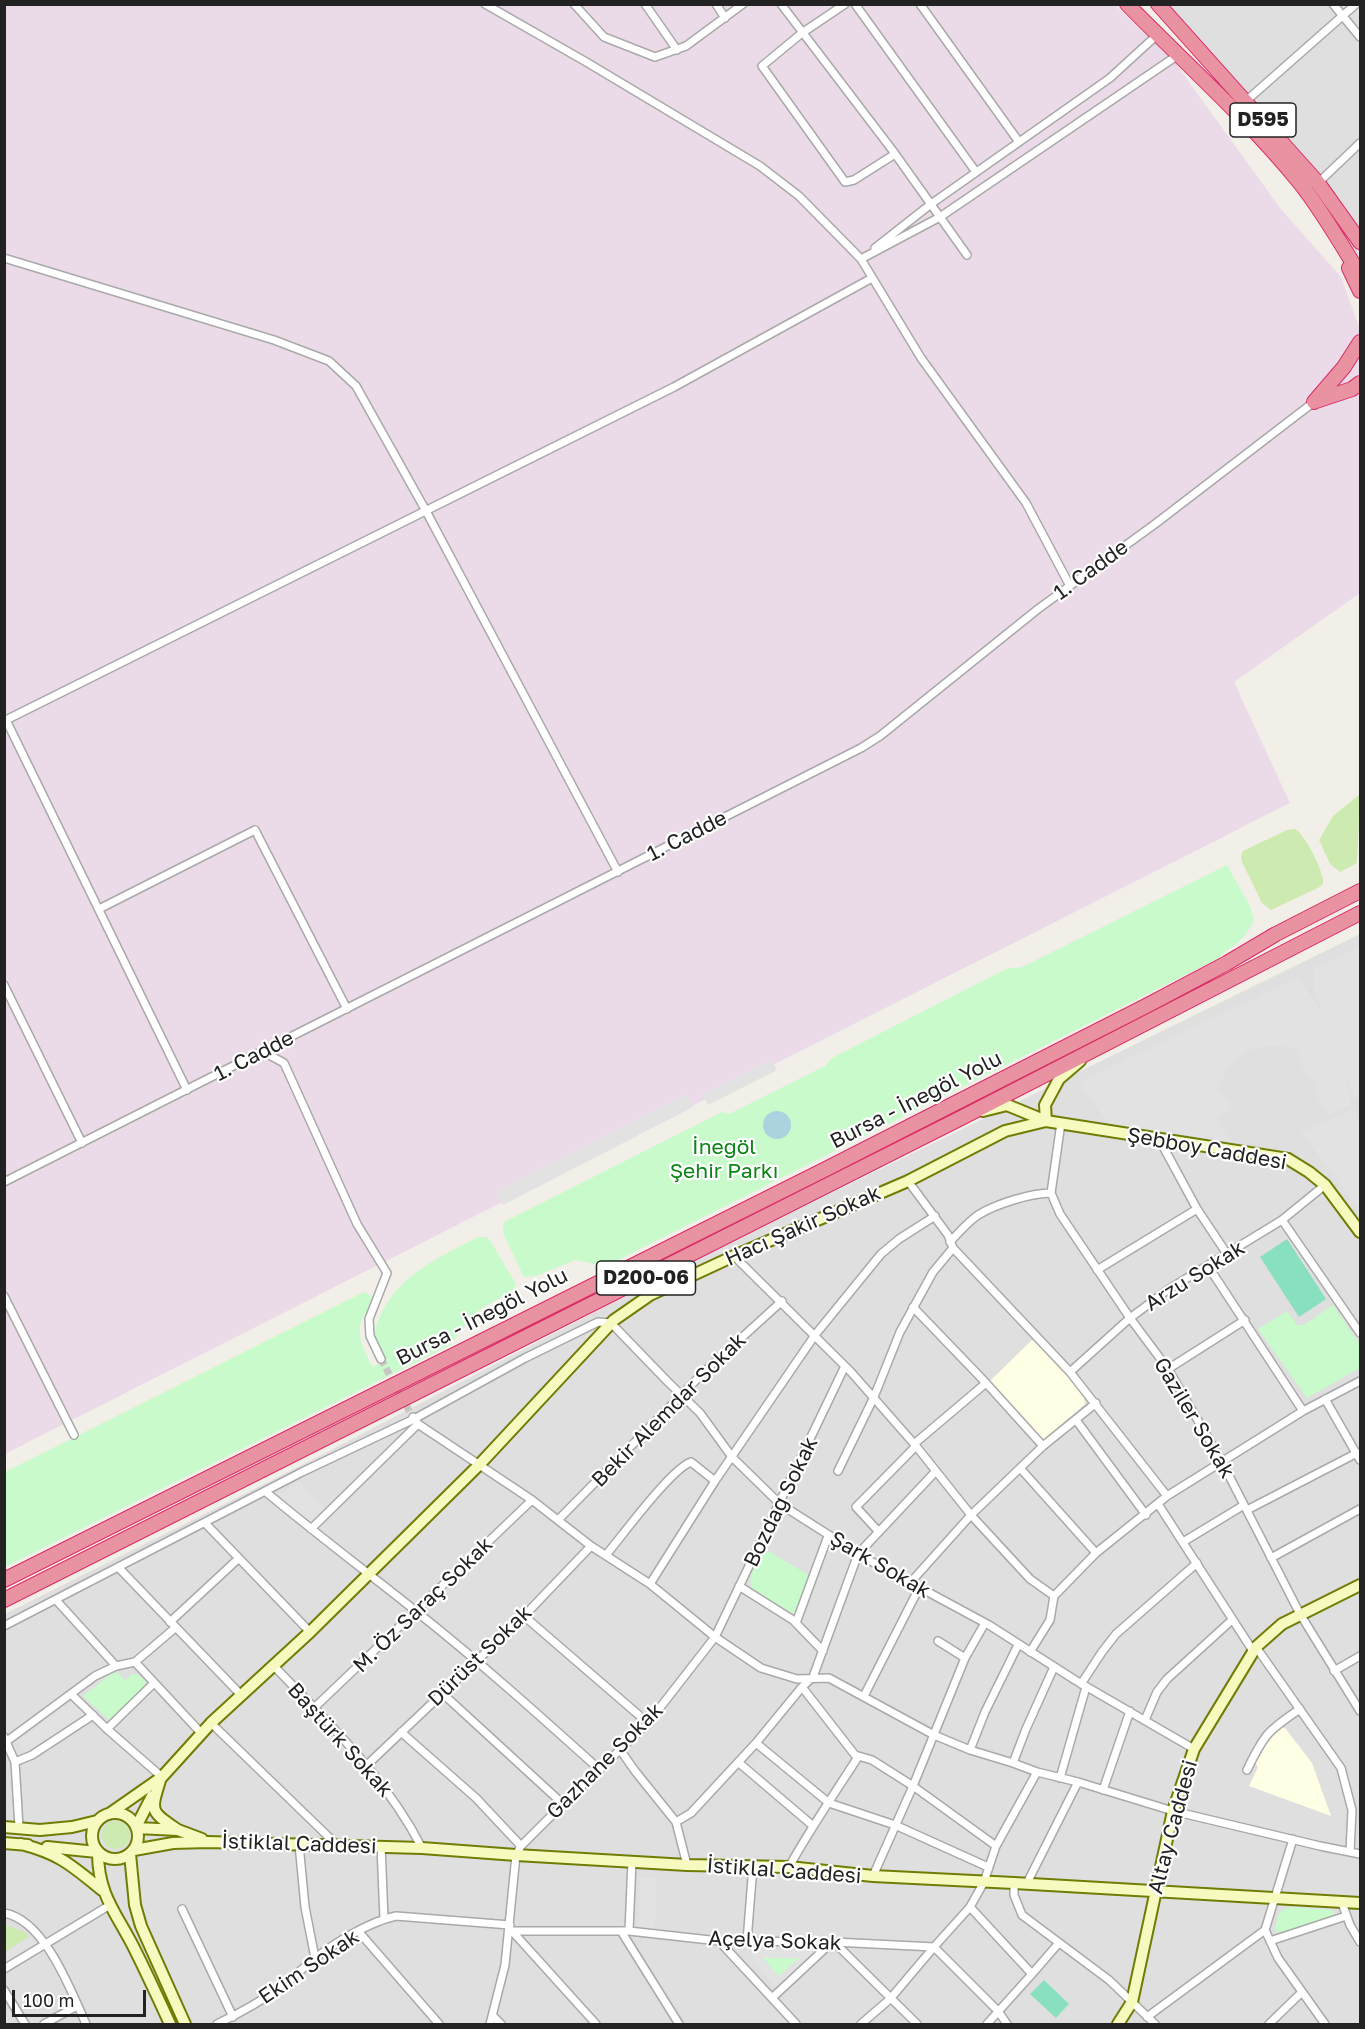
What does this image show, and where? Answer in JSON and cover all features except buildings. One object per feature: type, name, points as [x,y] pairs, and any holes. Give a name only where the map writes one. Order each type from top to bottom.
[{"type":"highway","name":"D595","points":[[1127,4],[1239,117],[1299,182],[1328,222],[1360,275]]},
{"type":"highway","name":"D595","points":[[1158,4],[1318,183],[1360,242]]},
{"type":"highway","points":[[1328,222],[1360,291]]},
{"type":"highway","points":[[1314,402],[1344,367],[1360,342]]},
{"type":"highway","points":[[1344,367],[1360,355]]},
{"type":"highway","points":[[1314,402],[1352,389],[1360,382]]},
{"type":"highway","points":[[1347,897],[1360,883]]},
{"type":"highway","name":"Bursa - İnegöl Yolu","points":[[4,1580],[822,1171],[1146,1006],[1276,934],[1360,891]]},
{"type":"highway","name":"Bursa - İnegöl Yolu","points":[[4,1600],[1088,1054],[1360,914]]},
{"type":"main road","points":[[963,1117],[1007,1105],[1046,1121],[1045,1105],[1059,1079],[1088,1054]]},
{"type":"main road","name":"Şebboy Caddesi","points":[[1046,1121],[1288,1159],[1325,1185],[1360,1232]]},
{"type":"main road","name":"Hacı Şakir Sokak","points":[[162,1777],[211,1723],[310,1632],[479,1465],[611,1323],[650,1295],[908,1181],[1005,1131],[1046,1121]]},
{"type":"main road","name":"Altay Caddesi","points":[[1118,2025],[1132,2002],[1173,1811],[1194,1749],[1254,1649],[1282,1624],[1360,1585]]},
{"type":"main road","points":[[4,1827],[40,1830],[72,1827],[98,1821],[162,1777]]},
{"type":"main road","points":[[136,1828],[162,1777]]},
{"type":"main road","points":[[162,1777],[154,1800],[154,1809],[157,1816],[178,1830]]},
{"type":"main road","points":[[109,1814],[125,1815],[132,1820],[136,1828],[138,1841],[132,1852],[135,1905],[141,1926],[185,2025]]},
{"type":"main road","points":[[98,1821],[92,1836],[98,1852],[98,1872],[102,1890],[136,1951],[170,2025]]},
{"type":"main road","name":"İstiklal Caddesi","points":[[136,1828],[178,1830],[208,1842]]},
{"type":"main road","name":"İstiklal Caddesi","points":[[132,1852],[173,1843],[208,1842],[519,1850],[687,1865],[789,1866],[873,1876],[1014,1882],[1360,1903]]},
{"type":"main road","points":[[4,1843],[98,1852],[113,1860],[132,1852]]},
{"type":"main road","points":[[21,1844],[45,1850],[57,1856],[102,1890]]},
{"type":"street","points":[[484,4],[760,166],[799,196],[861,259],[921,358],[1026,502],[1070,586]]},
{"type":"street","points":[[574,4],[604,37],[656,57],[686,46],[743,4]]},
{"type":"street","points":[[645,4],[677,50]]},
{"type":"street","points":[[716,4],[725,18]]},
{"type":"street","points":[[781,4],[895,154],[967,255]]},
{"type":"street","points":[[845,4],[802,33],[762,66],[845,182],[854,180],[895,154]]},
{"type":"street","points":[[855,4],[976,172]]},
{"type":"street","points":[[920,4],[1019,142]]},
{"type":"street","points":[[1333,4],[1360,37]]},
{"type":"street","points":[[1246,101],[1356,4]]},
{"type":"street","points":[[861,259],[931,204],[1110,78],[1157,35]]},
{"type":"street","points":[[861,259],[940,217],[1178,55]]},
{"type":"street","points":[[1318,183],[1360,143]]},
{"type":"street","points":[[4,258],[274,340],[329,361],[356,386],[426,511],[618,872]]},
{"type":"street","points":[[187,1090],[5,720],[674,387],[872,278]]},
{"type":"street","name":"1. Cadde","points":[[4,1182],[861,748],[880,736],[1038,609],[1155,524],[1314,402]]},
{"type":"street","points":[[99,909],[255,830],[347,1009]]},
{"type":"street","points":[[4,985],[82,1143]]},
{"type":"street","points":[[262,1051],[284,1063],[357,1224],[387,1273],[369,1319],[370,1335],[381,1359]]},
{"type":"street","points":[[837,1472],[874,1397],[900,1332],[933,1272],[964,1227],[980,1215],[999,1206],[1039,1193],[1051,1193],[1061,1123]]},
{"type":"street","points":[[1159,1139],[1197,1209],[1227,1254]]},
{"type":"street","points":[[908,1181],[935,1216],[952,1245],[1070,1372],[1167,1496]]},
{"type":"street","name":"Arzu Sokak","points":[[1070,1372],[1130,1318],[1169,1289],[1282,1220],[1325,1185]]},
{"type":"street","name":"Gaziler Sokak","points":[[1051,1193],[1060,1214],[1130,1318],[1168,1369],[1222,1462],[1300,1614],[1360,1711]]},
{"type":"street","points":[[1097,1269],[1197,1209]]},
{"type":"street","points":[[650,1584],[715,1481],[815,1335],[881,1254],[899,1239],[935,1216]]},
{"type":"street","points":[[1282,1220],[1360,1333]]},
{"type":"street","points":[[734,1256],[782,1301],[874,1397],[971,1515],[1030,1579],[1054,1596]]},
{"type":"street","points":[[1208,1266],[1304,1411]]},
{"type":"street","points":[[4,1296],[74,1435]]},
{"type":"street","name":"Bekir Alemdar Sokak","points":[[558,1520],[704,1372],[782,1301]]},
{"type":"street","points":[[913,1307],[1043,1446]]},
{"type":"street","points":[[1168,1369],[1245,1320]]},
{"type":"street","points":[[4,1626],[302,1472],[415,1419],[578,1331],[598,1322],[611,1323]]},
{"type":"street","name":"Şark Sokak","points":[[611,1323],[700,1413],[732,1457],[780,1504],[858,1554],[985,1623],[1054,1667],[1194,1749]]},
{"type":"street","name":"Bozdağ Sokak","points":[[716,1637],[845,1366]]},
{"type":"street","points":[[1030,1652],[1050,1620],[1054,1596],[1096,1553],[1167,1496],[1304,1411],[1360,1381]]},
{"type":"street","points":[[879,1532],[856,1507],[915,1445],[986,1383]]},
{"type":"street","points":[[1183,1542],[1246,1507],[1359,1457],[1325,1399]]},
{"type":"street","points":[[910,1583],[971,1515],[1043,1446],[1096,1403]]},
{"type":"street","points":[[415,1419],[532,1500],[591,1546],[650,1584],[716,1637],[761,1668],[797,1678],[829,1678],[934,1735],[970,1750],[1013,1762],[1037,1772],[1173,1811],[1360,1854]]},
{"type":"street","points":[[311,1530],[415,1419]]},
{"type":"street","points":[[1076,1420],[1146,1515]]},
{"type":"street","points":[[606,1555],[660,1489],[684,1465],[691,1462],[715,1481]]},
{"type":"street","points":[[1020,1468],[1096,1553]]},
{"type":"street","points":[[676,1822],[691,1813],[813,1677],[858,1554],[936,1471]]},
{"type":"street","points":[[266,1492],[311,1530],[416,1611],[544,1719],[600,1770]]},
{"type":"street","name":"M. Öz Saraç Sokak","points":[[314,1708],[532,1500]]},
{"type":"street","points":[[1158,1504],[1232,1620],[1300,1709],[1341,1768],[1352,1810],[1350,1852]]},
{"type":"street","points":[[1271,1558],[1360,1509]]},
{"type":"street","points":[[204,1523],[310,1632]]},
{"type":"street","points":[[796,1623],[828,1536]]},
{"type":"street","name":"Dürüst Sokak","points":[[367,1765],[524,1616],[591,1546]]},
{"type":"street","points":[[19,1827],[15,1760],[6,1739],[72,1695],[95,1676],[116,1666],[135,1662],[238,1558]]},
{"type":"street","points":[[1060,1778],[1084,1685],[1102,1652],[1116,1634],[1197,1563]]},
{"type":"street","points":[[118,1567],[242,1696]]},
{"type":"street","points":[[739,1586],[796,1623],[823,1652]]},
{"type":"street","points":[[864,1696],[919,1588]]},
{"type":"street","points":[[56,1600],[116,1666]]},
{"type":"street","points":[[524,1616],[648,1723]]},
{"type":"street","points":[[1145,1720],[1157,1692],[1167,1679],[1232,1620]]},
{"type":"street","points":[[873,1876],[966,1658],[985,1623]]},
{"type":"street","name":"Gazhane Sokak","points":[[519,1850],[563,1804],[648,1723],[716,1637]]},
{"type":"street","points":[[938,1641],[966,1658]]},
{"type":"street","points":[[970,1750],[985,1712],[1018,1645]]},
{"type":"street","points":[[1334,1671],[1360,1656]]},
{"type":"street","points":[[135,1662],[202,1734]]},
{"type":"street","name":"Baştürk Sokak","points":[[273,1665],[367,1765],[410,1825],[422,1848]]},
{"type":"street","points":[[1013,1762],[1054,1667]]},
{"type":"street","points":[[107,1729],[154,1683]]},
{"type":"street","points":[[802,1687],[859,1757]]},
{"type":"street","points":[[442,1693],[563,1804]]},
{"type":"street","points":[[72,1695],[162,1777]]},
{"type":"street","points":[[1246,1770],[1263,1738],[1273,1727],[1300,1709]]},
{"type":"street","points":[[1102,1790],[1130,1712]]},
{"type":"street","points":[[4,1759],[15,1760],[32,1755],[93,1715]]},
{"type":"street","points":[[211,1723],[337,1845]]},
{"type":"street","points":[[401,1732],[476,1798],[519,1850],[505,1965],[490,2025]]},
{"type":"street","points":[[756,1743],[829,1803],[895,1825],[988,1867]]},
{"type":"street","points":[[621,1751],[676,1822],[687,1865]]},
{"type":"street","points":[[859,1757],[872,1760],[913,1786],[996,1846]]},
{"type":"street","points":[[789,1866],[812,1825],[859,1757]]},
{"type":"street","points":[[738,1762],[812,1825]]},
{"type":"street","points":[[861,2025],[890,2000],[970,1908],[984,1882],[996,1846],[1037,1772]]},
{"type":"street","points":[[1027,1883],[1078,1782]]},
{"type":"street","points":[[1147,2017],[1265,1930],[1293,1839]]},
{"type":"street","points":[[299,1844],[305,1907],[315,1958]]},
{"type":"street","points":[[381,1846],[384,1919]]},
{"type":"street","points":[[632,1861],[625,1931],[679,2025]]},
{"type":"street","points":[[747,1941],[753,1866]]},
{"type":"street","points":[[1014,1882],[1014,1895],[1022,1915],[1109,1980],[1155,2025]]},
{"type":"street","points":[[1342,1903],[1346,1916],[1360,1942]]},
{"type":"street","points":[[4,1968],[110,1905]]},
{"type":"street","points":[[970,1908],[1032,1974]]},
{"type":"street","points":[[182,1909],[233,2017]]},
{"type":"street","points":[[4,1913],[21,1919],[46,1943],[86,2025]]},
{"type":"street","name":"Ekim Sokak","points":[[218,2025],[282,1986],[315,1958],[384,1919],[396,1916],[510,1929]]},
{"type":"street","points":[[1270,1941],[1346,1916]]},
{"type":"street","points":[[510,1929],[596,2025]]},
{"type":"street","name":"Açelya Sokak","points":[[510,1929],[625,1931],[719,1941],[833,1942],[934,1947]]},
{"type":"street","points":[[1265,1930],[1278,1958],[1326,2025]]},
{"type":"street","points":[[359,1932],[440,2025]]},
{"type":"street","points":[[719,1941],[796,2025]]},
{"type":"street","points":[[772,1998],[833,1942],[917,2025]]},
{"type":"street","points":[[987,2025],[1058,1944]]},
{"type":"street","points":[[934,1947],[998,2011],[1007,2025]]},
{"type":"street","points":[[4,1990],[25,2025]]},
{"type":"street","points":[[1269,2025],[1302,1992]]},
{"type":"street","points":[[44,2025],[77,2006]]},
{"type":"street","points":[[493,2016],[501,2025]]},
{"type":"shaded area","points":[[5,5],[1115,5],[1174,61],[1280,208],[1341,277],[1360,329],[1360,593],[1234,682],[1290,803],[5,1454]]},
{"type":"shaded area","points":[[1149,5],[1360,5],[1360,271],[1246,101]]},
{"type":"shaded area","points":[[1360,934],[1360,2024],[5,2024],[5,1614],[308,1462],[614,1300]]},
{"type":"shaded area","points":[[1360,946],[1360,1088],[1354,1102],[1342,1069],[1352,1105],[1330,1114],[1318,1099],[1315,1081],[1307,1078],[1295,1048],[1268,1045],[1249,1050],[1233,1062],[1218,1087],[1232,1109],[1218,1118],[1234,1147],[1108,1124],[1079,1082],[1298,977],[1322,1012],[1313,986],[1314,968]]},
{"type":"shaded area","points":[[771,1059],[777,1070],[708,1105],[702,1094]]},
{"type":"shaded area","points":[[686,1094],[693,1107],[503,1205],[496,1192]]},
{"type":"shaded area","points":[[1354,1109],[1360,1119],[1360,1212],[1301,1132]]},
{"type":"shaded area","points":[[1033,1339],[1083,1392],[1085,1404],[1043,1440],[990,1381]]},
{"type":"shaded area","points":[[299,1481],[327,1510],[313,1524],[279,1496]]},
{"type":"shaded area","points":[[72,1702],[84,1714],[26,1753],[18,1741]]},
{"type":"shaded area","points":[[1276,1727],[1285,1728],[1312,1763],[1331,1816],[1249,1786],[1258,1767],[1255,1763]]},
{"type":"shaded area","points":[[761,1753],[824,1806],[812,1819],[749,1766]]},
{"type":"shaded area","points":[[640,1878],[656,1878],[655,1930],[639,1930]]},
{"type":"shaded area","points":[[29,1937],[37,1944],[5,1962],[5,1952]]},
{"type":"shaded area","points":[[757,1950],[812,1950],[815,1955],[777,1989],[754,1963],[752,1954]],"holes":[[[764,1958],[799,1958],[779,1976]]]},
{"type":"green space","points":[[1360,794],[1357,863],[1340,872],[1330,864],[1319,840],[1333,816]]},
{"type":"green space","points":[[1295,829],[1304,838],[1314,855],[1323,884],[1271,910],[1262,903],[1241,856],[1243,851],[1287,830]]},
{"type":"green space","name":"İnegöl Şehir Parkı","points":[[1227,865],[1250,906],[1254,920],[1241,940],[1219,958],[606,1266],[575,1260],[536,1276],[524,1277],[503,1233],[504,1222],[722,1112],[729,1114],[825,1066],[832,1058],[1006,969],[1022,967]]},
{"type":"green space","points":[[479,1237],[489,1239],[516,1284],[514,1289],[475,1313],[450,1345],[5,1567],[5,1472],[364,1292],[374,1301],[362,1319],[360,1333],[373,1367],[384,1360],[377,1345],[375,1331],[382,1311],[393,1295],[414,1274]]},
{"type":"green space","points":[[1287,1239],[1326,1299],[1299,1317],[1260,1257]]},
{"type":"green space","points":[[1333,1305],[1360,1345],[1360,1368],[1307,1398],[1258,1329],[1287,1311],[1297,1325],[1304,1325]]},
{"type":"green space","points":[[765,1549],[810,1576],[796,1615],[755,1592],[752,1587],[753,1570]]},
{"type":"green space","points":[[112,1673],[118,1673],[125,1680],[132,1674],[137,1674],[146,1682],[141,1690],[109,1720],[83,1696]]},
{"type":"green space","points":[[116,1821],[126,1825],[130,1835],[126,1845],[116,1849],[106,1845],[102,1835],[106,1825]]},
{"type":"green space","points":[[1293,1907],[1333,1910],[1335,1915],[1290,1931],[1276,1932],[1279,1913]]},
{"type":"green space","points":[[5,1925],[25,1932],[29,1937],[5,1952]]},
{"type":"green space","points":[[763,1958],[800,1958],[779,1977]]},
{"type":"green space","points":[[1044,1980],[1069,2004],[1056,2018],[1030,1994]]},
{"type":"water","points":[[777,1111],[787,1115],[791,1125],[787,1135],[777,1139],[767,1135],[763,1125],[767,1115]]},
{"type":"tunnel","points":[[381,1359],[412,1416]]}]
